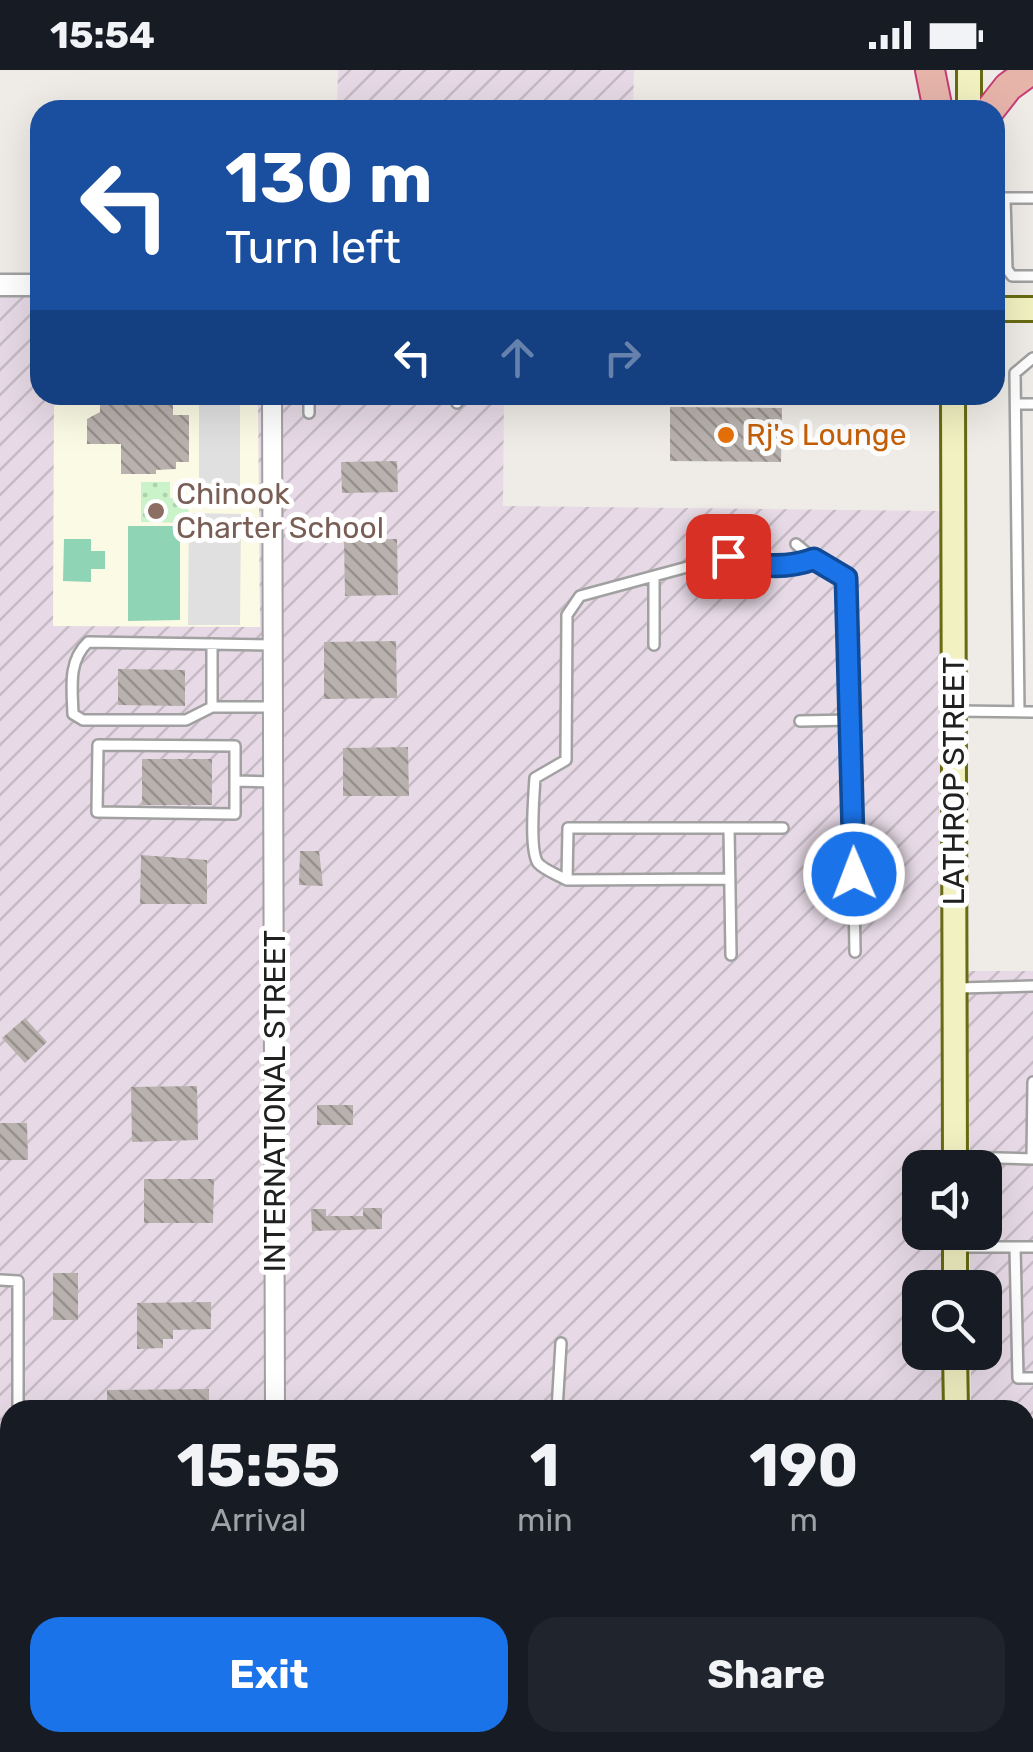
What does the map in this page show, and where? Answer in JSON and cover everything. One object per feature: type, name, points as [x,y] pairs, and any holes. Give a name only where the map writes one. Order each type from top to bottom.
[{"type":"highway","points":[[930,70],[937,100]]},
{"type":"highway","points":[[998,100],[1008,87],[1032,70]]},
{"type":"main road","points":[[939,70],[939,100]]},
{"type":"main road","points":[[969,70],[969,100]]},
{"type":"main road","points":[[1005,309],[1033,309]]},
{"type":"main road","name":"LATHROP STREET","points":[[953,405],[955,1150]]},
{"type":"main road","points":[[955,1370],[956,1400]]},
{"type":"street","points":[[0,286],[30,286]]},
{"type":"street","name":"INTERNATIONAL STREET","points":[[272,405],[275,1400]]},
{"type":"lane","points":[[1033,198],[1005,198],[1007,270],[1012,276],[1033,276]]},
{"type":"lane","points":[[1019,712],[1016,373],[1033,358]]},
{"type":"lane","points":[[1016,404],[1033,404]]},
{"type":"lane","points":[[308,405],[308,412]]},
{"type":"lane","points":[[730,879],[567,880],[540,866],[534,856],[535,778],[566,760],[568,616],[580,596],[654,579],[762,544]]},
{"type":"lane","points":[[796,544],[842,574],[848,584],[855,952]]},
{"type":"lane","points":[[728,556],[749,564],[796,566],[814,559]]},
{"type":"lane","points":[[654,579],[654,645]]},
{"type":"lane","points":[[273,645],[88,642],[78,651],[72,671],[73,714],[82,720],[186,720],[212,706],[274,706]]},
{"type":"lane","points":[[212,644],[212,706]]},
{"type":"lane","points":[[954,711],[1033,712]]},
{"type":"lane","points":[[800,721],[852,720]]},
{"type":"lane","points":[[98,745],[235,746],[235,781],[234,814],[97,812],[98,745]]},
{"type":"lane","points":[[235,781],[274,787]]},
{"type":"lane","points":[[567,880],[568,828],[783,828]]},
{"type":"lane","points":[[729,828],[731,955]]},
{"type":"lane","points":[[956,988],[1033,986]]},
{"type":"lane","points":[[1002,1160],[1033,1159],[1033,1082]]},
{"type":"lane","points":[[1002,1246],[1033,1247]]},
{"type":"lane","points":[[1015,1248],[1018,1378],[1033,1378]]},
{"type":"lane","points":[[0,1280],[18,1280],[18,1400]]},
{"type":"lane","points":[[557,1400],[560,1343]]},
{"type":"shaded area","points":[[338,70],[634,70],[633,100],[337,100]]},
{"type":"shaded area","points":[[0,290],[30,290],[30,405],[504,405],[503,506],[940,511],[942,1150],[902,1150],[902,1250],[942,1250],[942,1270],[902,1270],[902,1370],[942,1370],[942,1400],[0,1400]]},
{"type":"shaded area","name":"Chinook Charter School","points":[[54,405],[258,405],[260,627],[53,626]]},
{"type":"shaded area","points":[[199,405],[240,405],[240,491],[199,492]]},
{"type":"shaded area","points":[[189,513],[241,514],[240,625],[188,625]]},
{"type":"shaded area","points":[[967,971],[1033,971],[1033,1400],[971,1400],[971,1370],[1002,1370],[1002,1270],[970,1270],[970,1250],[1002,1250],[1002,1150],[970,1150]]},
{"type":"green space","points":[[141,482],[170,482],[170,498],[189,498],[188,523],[141,522]]},
{"type":"green space","points":[[128,526],[180,526],[180,620],[128,621]]},
{"type":"green space","points":[[64,539],[91,539],[91,551],[105,551],[105,569],[91,569],[91,582],[63,581]]},
{"type":"building","name":"Chinook Charter School","points":[[100,405],[173,405],[173,415],[189,415],[189,462],[176,462],[176,469],[156,470],[156,474],[121,474],[121,444],[87,444],[87,419],[100,412]]},
{"type":"building","name":"Rj's Lounge","points":[[670,407],[782,408],[781,462],[670,461]]},
{"type":"building","points":[[397,461],[398,492],[342,493],[341,462]]},
{"type":"building","points":[[397,539],[398,595],[345,596],[344,540]]},
{"type":"building","points":[[396,641],[397,698],[324,699],[324,642]]},
{"type":"building","points":[[118,669],[185,670],[185,706],[118,705]]},
{"type":"building","points":[[408,747],[409,796],[343,796],[343,748]]},
{"type":"building","points":[[142,759],[212,759],[212,805],[142,805]]},
{"type":"building","points":[[300,851],[319,851],[323,886],[299,885]]},
{"type":"building","points":[[141,855],[207,860],[207,904],[140,904]]},
{"type":"building","points":[[25,1018],[47,1042],[25,1063],[2,1038]]},
{"type":"building","points":[[197,1086],[198,1140],[132,1142],[131,1087]]},
{"type":"building","points":[[317,1105],[353,1105],[353,1125],[317,1125]]},
{"type":"building","points":[[0,1123],[27,1123],[28,1160],[0,1160]]},
{"type":"building","points":[[144,1179],[214,1179],[213,1223],[144,1223]]},
{"type":"building","points":[[363,1208],[382,1208],[382,1229],[312,1231],[311,1209],[326,1209],[326,1216],[363,1216]]},
{"type":"building","points":[[53,1273],[78,1273],[78,1320],[53,1320]]},
{"type":"building","points":[[211,1302],[211,1329],[173,1330],[173,1339],[163,1339],[163,1348],[137,1349],[137,1303]]},
{"type":"building","points":[[209,1389],[209,1400],[107,1400],[107,1390]]},
{"type":"place","name":"Rj's Lounge","points":[[726,435]]},
{"type":"place","name":"Chinook Charter School","points":[[156,511]]},
{"type":"route","points":[[728,556],[749,564],[796,566],[814,559],[846,578],[854,874]]}]
